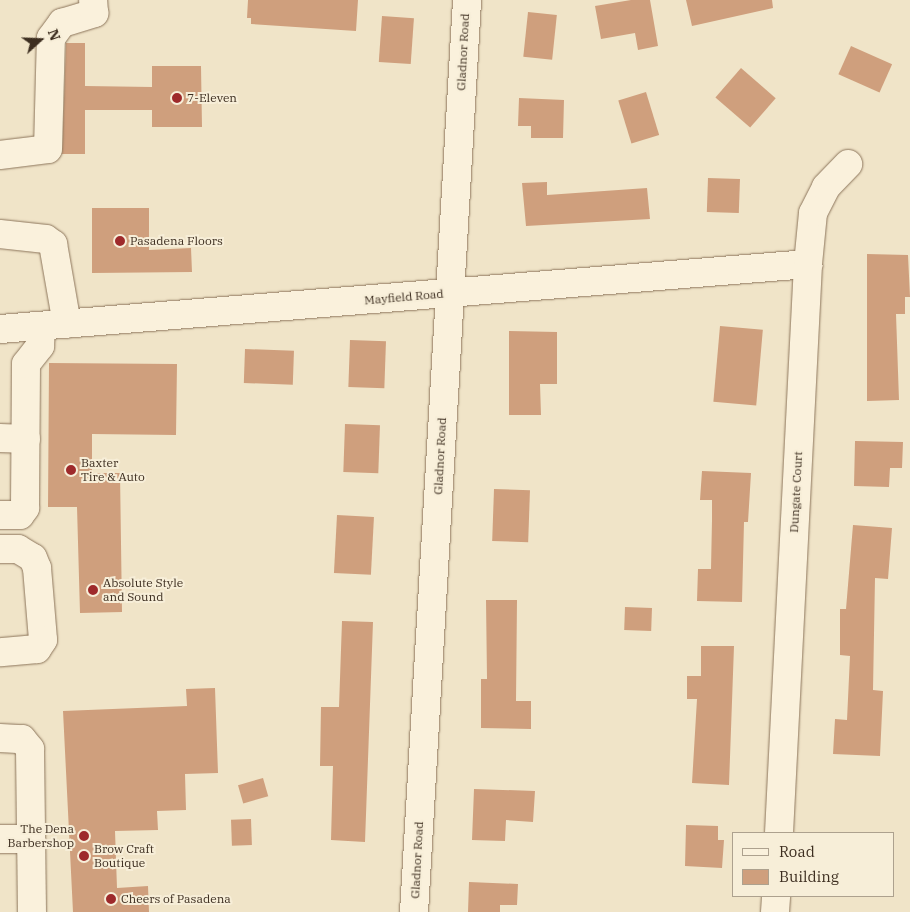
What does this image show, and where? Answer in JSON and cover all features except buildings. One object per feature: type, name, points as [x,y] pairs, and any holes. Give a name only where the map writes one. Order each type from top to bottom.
[{"type":"street","points":[[0,155],[48,149],[50,38],[62,23],[94,13],[93,0]]},
{"type":"street","name":"Gladnor Road","points":[[414,912],[466,0]]},
{"type":"street","name":"Dungate Court","points":[[779,832],[808,264],[813,213],[826,187],[848,164]]},
{"type":"street","points":[[0,234],[46,239],[53,244],[54,325],[26,364],[13,439],[25,508],[10,515],[9,549],[33,558],[37,568],[43,640],[37,649],[0,652]]},
{"type":"street","name":"Mayfield Road","points":[[0,329],[808,264]]},
{"type":"street","points":[[0,738],[22,739],[30,750],[32,912]]},
{"type":"street","points":[[0,838],[31,839]]},
{"type":"street","points":[[775,912],[776,897]]},
{"type":"place","name":"7-Eleven","points":[[177,98]]},
{"type":"place","name":"Pasadena Floors","points":[[120,241]]},
{"type":"place","name":"Baxter Tire & Auto","points":[[71,470]]},
{"type":"place","name":"Absolute Style and Sound","points":[[93,590]]},
{"type":"place","name":"The Dena Barbershop","points":[[84,836]]},
{"type":"place","name":"Brow Craft Boutique","points":[[84,856]]},
{"type":"place","name":"Cheers of Pasadena","points":[[111,899]]}]
